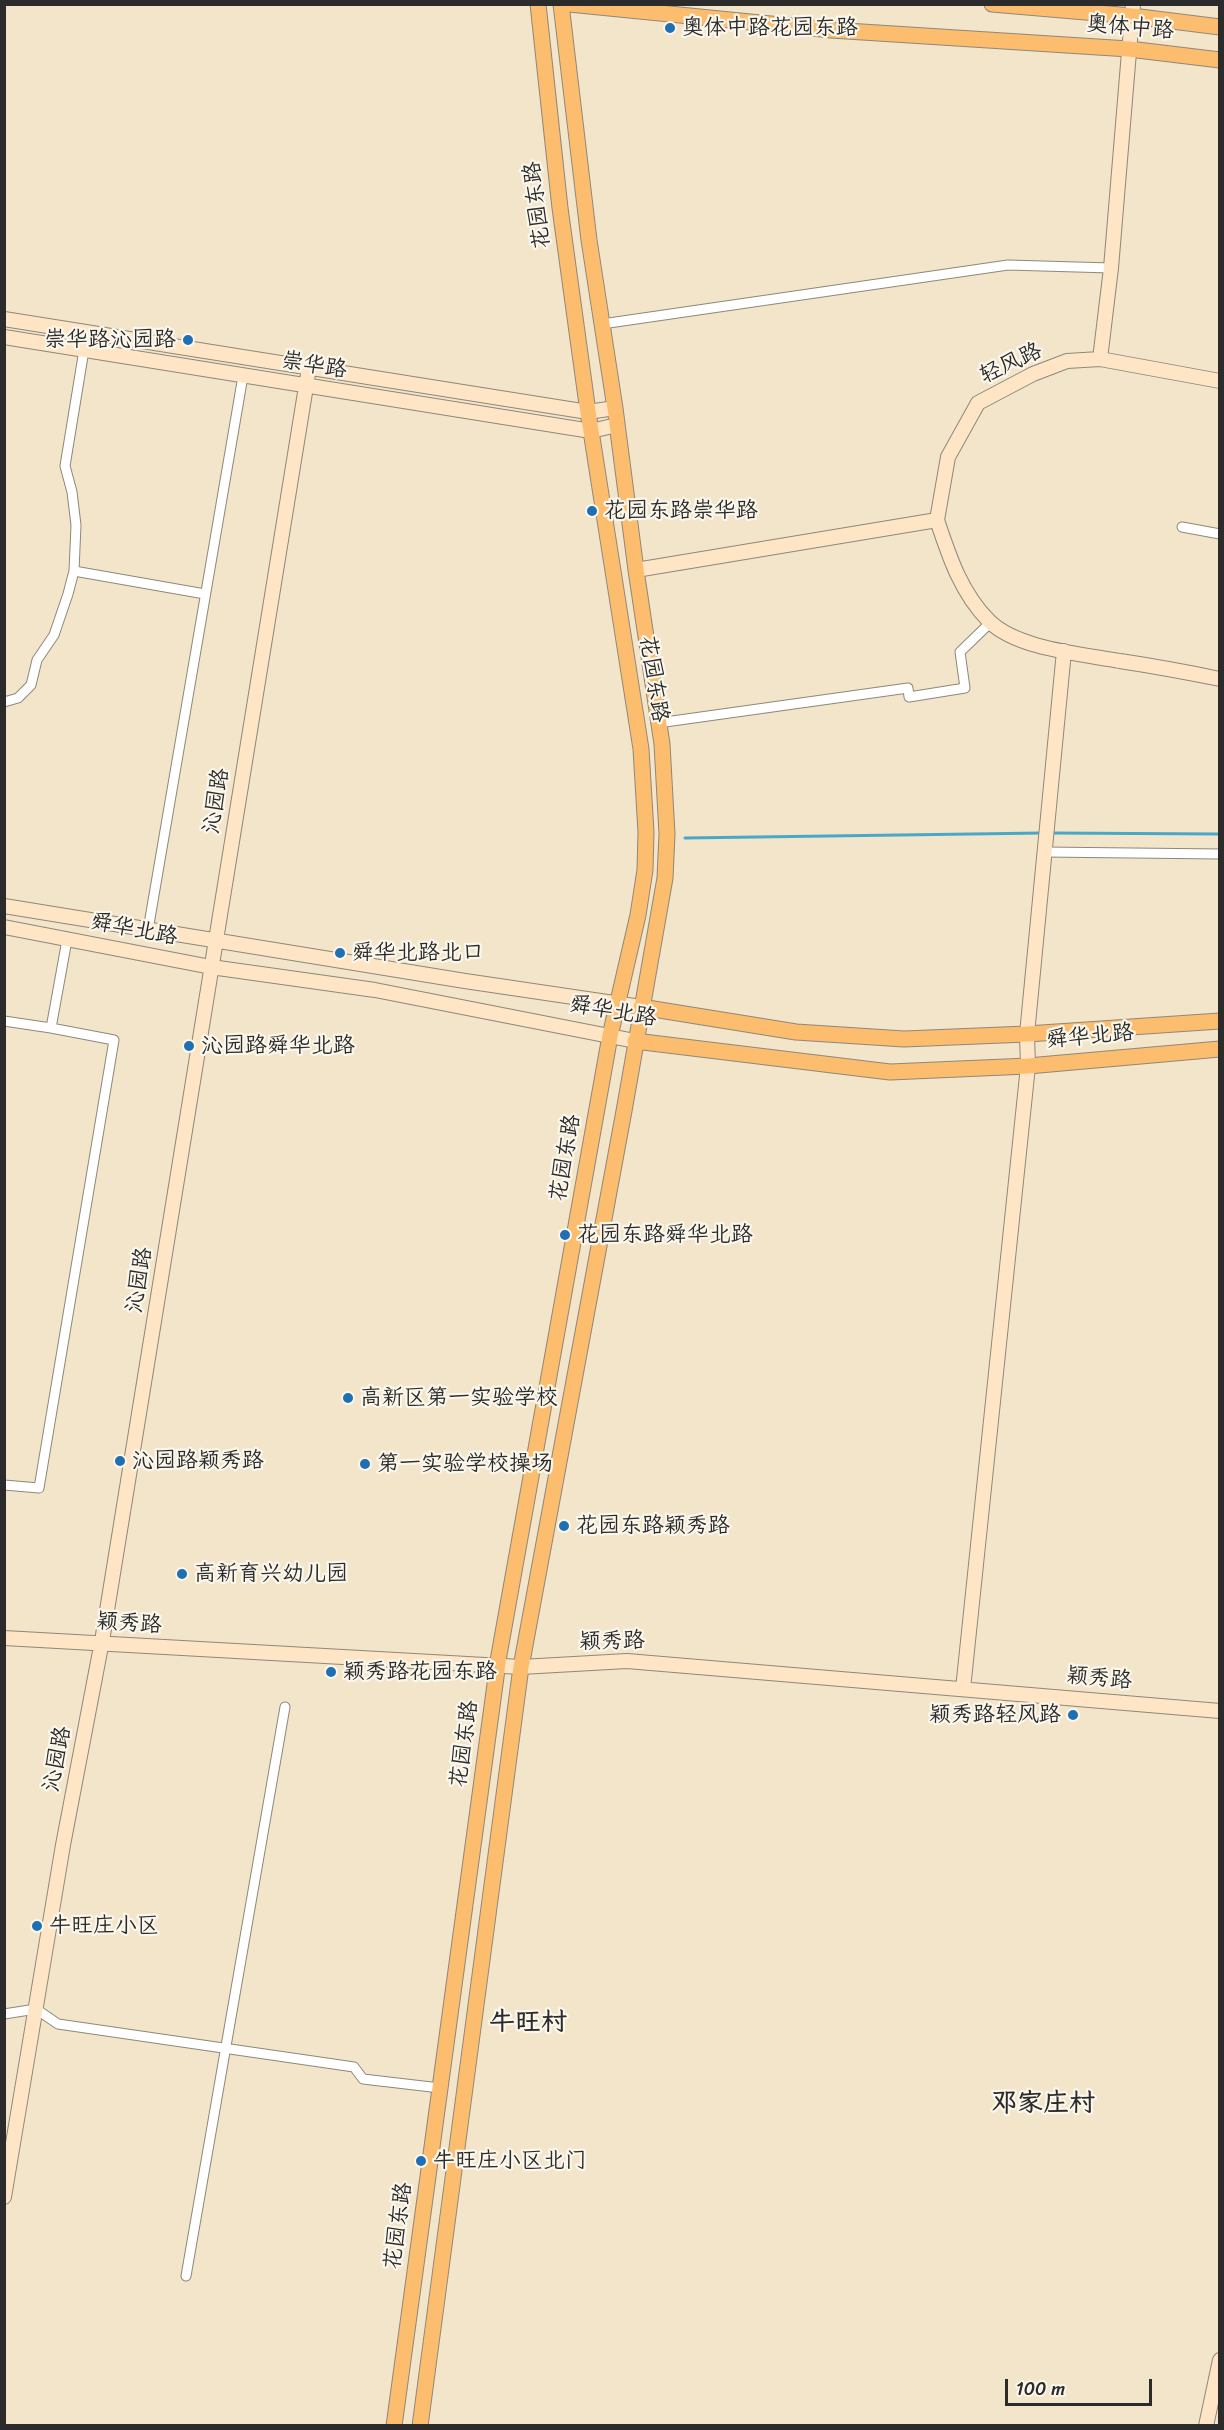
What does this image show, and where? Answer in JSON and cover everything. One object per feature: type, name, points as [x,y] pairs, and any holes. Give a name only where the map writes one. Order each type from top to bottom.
[{"type":"main road","name":"花园东路","points":[[394,2426],[498,1666],[610,1036],[638,915],[645,870],[646,832],[641,749],[588,412],[560,208],[538,4]]},
{"type":"main road","name":"花园东路","points":[[420,2426],[520,1667],[622,1122],[665,878],[667,834],[662,744],[589,240],[561,4]]},
{"type":"main road","name":"奥体中路","points":[[569,4],[831,30],[1130,49],[1220,60]]},
{"type":"main road","name":"奥体中路","points":[[992,4],[1133,10],[1220,27]]},
{"type":"main road","name":"舜华北路","points":[[641,1006],[796,1032],[904,1039],[1027,1034],[1220,1021]]},
{"type":"main road","name":"舜华北路","points":[[635,1041],[890,1072],[1028,1066],[1220,1050]]},
{"type":"street","points":[[1100,359],[1111,268],[1133,10]]},
{"type":"street","points":[[602,324],[1008,265],[1111,268]]},
{"type":"street","name":"崇华路","points":[[4,320],[588,412],[615,408]]},
{"type":"street","name":"崇华路","points":[[4,337],[591,431],[617,425]]},
{"type":"street","points":[[4,702],[18,698],[31,685],[37,660],[54,635],[74,571],[76,525],[72,492],[65,466],[84,350]]},
{"type":"street","name":"轻风路","points":[[937,520],[948,457],[978,402],[1033,374],[1067,361],[1100,359],[1220,381]]},
{"type":"street","name":"沁园路","points":[[4,2197],[63,1845],[102,1643],[309,369]]},
{"type":"street","points":[[148,930],[243,376]]},
{"type":"street","points":[[636,570],[937,520],[951,563],[966,592],[990,623],[1019,640],[1064,651],[1220,679]]},
{"type":"street","points":[[1182,527],[1220,534]]},
{"type":"street","points":[[74,571],[205,594]]},
{"type":"street","points":[[658,723],[908,688],[909,697],[965,688],[960,652],[990,623]]},
{"type":"street","points":[[963,1689],[1028,1066],[1027,1034],[1064,651]]},
{"type":"street","points":[[1046,840],[1220,854]]},
{"type":"street","name":"舜华北路","points":[[4,906],[216,942],[641,1006]]},
{"type":"street","name":"舜华北路","points":[[4,927],[211,967],[375,990],[635,1041]]},
{"type":"street","points":[[51,1028],[67,940]]},
{"type":"street","points":[[4,1021],[114,1040],[39,1488],[4,1485]]},
{"type":"street","name":"颖秀路","points":[[4,1638],[520,1667],[627,1661],[1220,1711]]},
{"type":"street","points":[[186,2276],[285,1707]]},
{"type":"street","points":[[4,2014],[36,2009],[58,2024],[354,2067],[363,2079],[440,2088]]},
{"type":"street","points":[[1206,2426],[1220,2360]]},
{"type":"waterway","points":[[685,838],[1043,833]]},
{"type":"waterway","points":[[1049,833],[1220,834]]},
{"type":"place","name":"奥体中路花园东路","points":[[670,28]]},
{"type":"place","name":"崇华路沁园路","points":[[188,340]]},
{"type":"place","name":"花园东路崇华路","points":[[592,511]]},
{"type":"place","name":"舜华北路北口","points":[[340,953]]},
{"type":"place","name":"沁园路舜华北路","points":[[189,1046]]},
{"type":"place","name":"花园东路舜华北路","points":[[565,1235]]},
{"type":"place","name":"高新区第一实验学校","points":[[348,1398]]},
{"type":"place","name":"沁园路颖秀路","points":[[120,1461]]},
{"type":"place","name":"第一实验学校操场","points":[[365,1464]]},
{"type":"place","name":"花园东路颖秀路","points":[[564,1526]]},
{"type":"place","name":"高新育兴幼儿园","points":[[182,1574]]},
{"type":"place","name":"颖秀路花园东路","points":[[331,1672]]},
{"type":"place","name":"颖秀路轻风路","points":[[1073,1715]]},
{"type":"place","name":"牛旺庄小区","points":[[37,1926]]},
{"type":"place","name":"牛旺庄小区北门","points":[[421,2161]]},
{"type":"district","name":"牛旺村","points":[[528,2023]]},
{"type":"district","name":"邓家庄村","points":[[1043,2104]]}]
